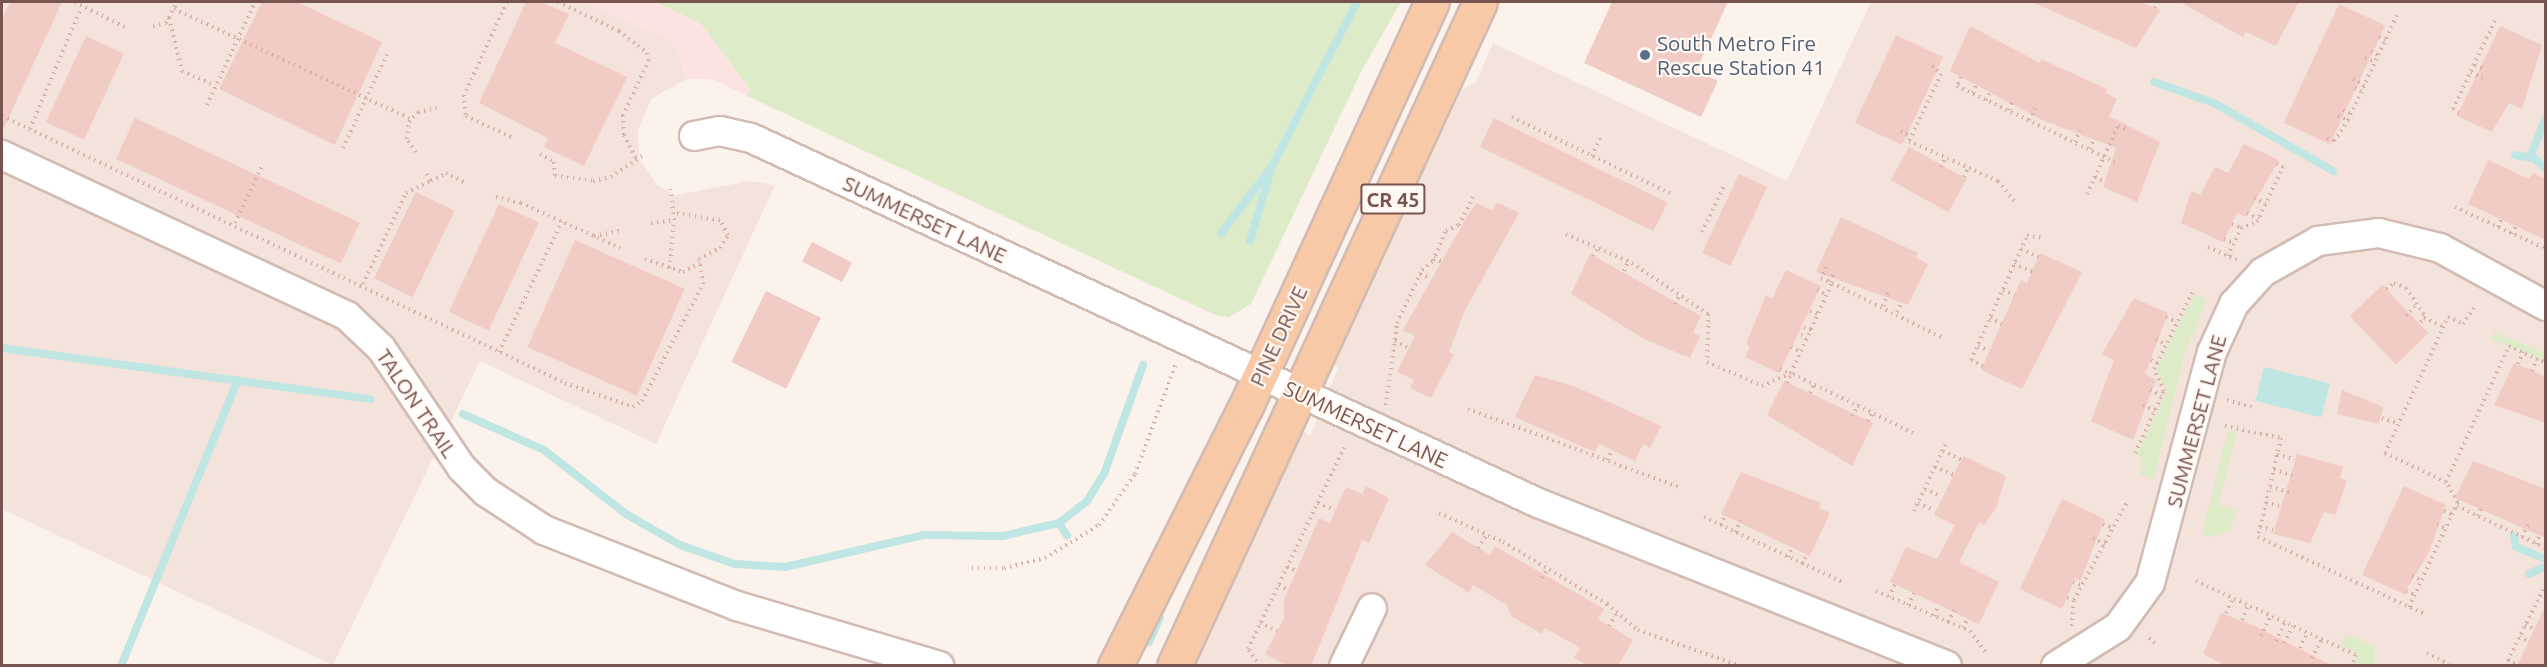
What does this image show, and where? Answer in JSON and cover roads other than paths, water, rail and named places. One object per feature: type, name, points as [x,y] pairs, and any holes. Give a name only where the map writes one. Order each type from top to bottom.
[{"type":"main road","name":"PINE DRIVE","points":[[1115,666],[1260,375],[1432,2]]},
{"type":"main road","name":"CR 45","points":[[1174,666],[1480,2]]},
{"type":"street","name":"SUMMERSET LANE","points":[[694,136],[720,131],[751,138],[1548,507],[1947,666]]},
{"type":"street","name":"TALON TRAIL","points":[[2,155],[347,316],[381,348],[462,468],[486,492],[544,530],[728,603],[939,666]]},
{"type":"street","name":"SUMMERSET LANE","points":[[2056,666],[2118,627],[2150,583],[2212,352],[2234,304],[2263,272],[2318,241],[2379,233],[2440,248],[2546,306]]},
{"type":"street","points":[[1344,666],[1372,608]]},
{"type":"water","points":[[2264,367],[2330,383],[2322,417],[2256,401]]},
{"type":"waterway","points":[[1221,233],[1271,168],[1357,2]]},
{"type":"waterway","points":[[2154,82],[2214,103],[2333,171]]},
{"type":"waterway","points":[[2546,117],[2531,155],[2546,169]]},
{"type":"waterway","points":[[2515,155],[2532,158]]},
{"type":"waterway","points":[[1250,241],[1270,173]]},
{"type":"waterway","points":[[2,348],[370,399]]},
{"type":"waterway","points":[[463,414],[544,450],[626,514],[680,545],[735,564],[785,567],[924,535],[1003,536],[1059,523],[1087,501],[1104,474],[1143,365]]},
{"type":"waterway","points":[[121,666],[238,380]]},
{"type":"waterway","points":[[1059,523],[1067,536]]},
{"type":"waterway","points":[[2514,536],[2516,547],[2546,559]]},
{"type":"waterway","points":[[2529,574],[2546,566]]},
{"type":"waterway","points":[[1149,642],[1160,617]]},
{"type":"place","name":"South Metro Fire Rescue Station 41","points":[[1645,55]]}]
